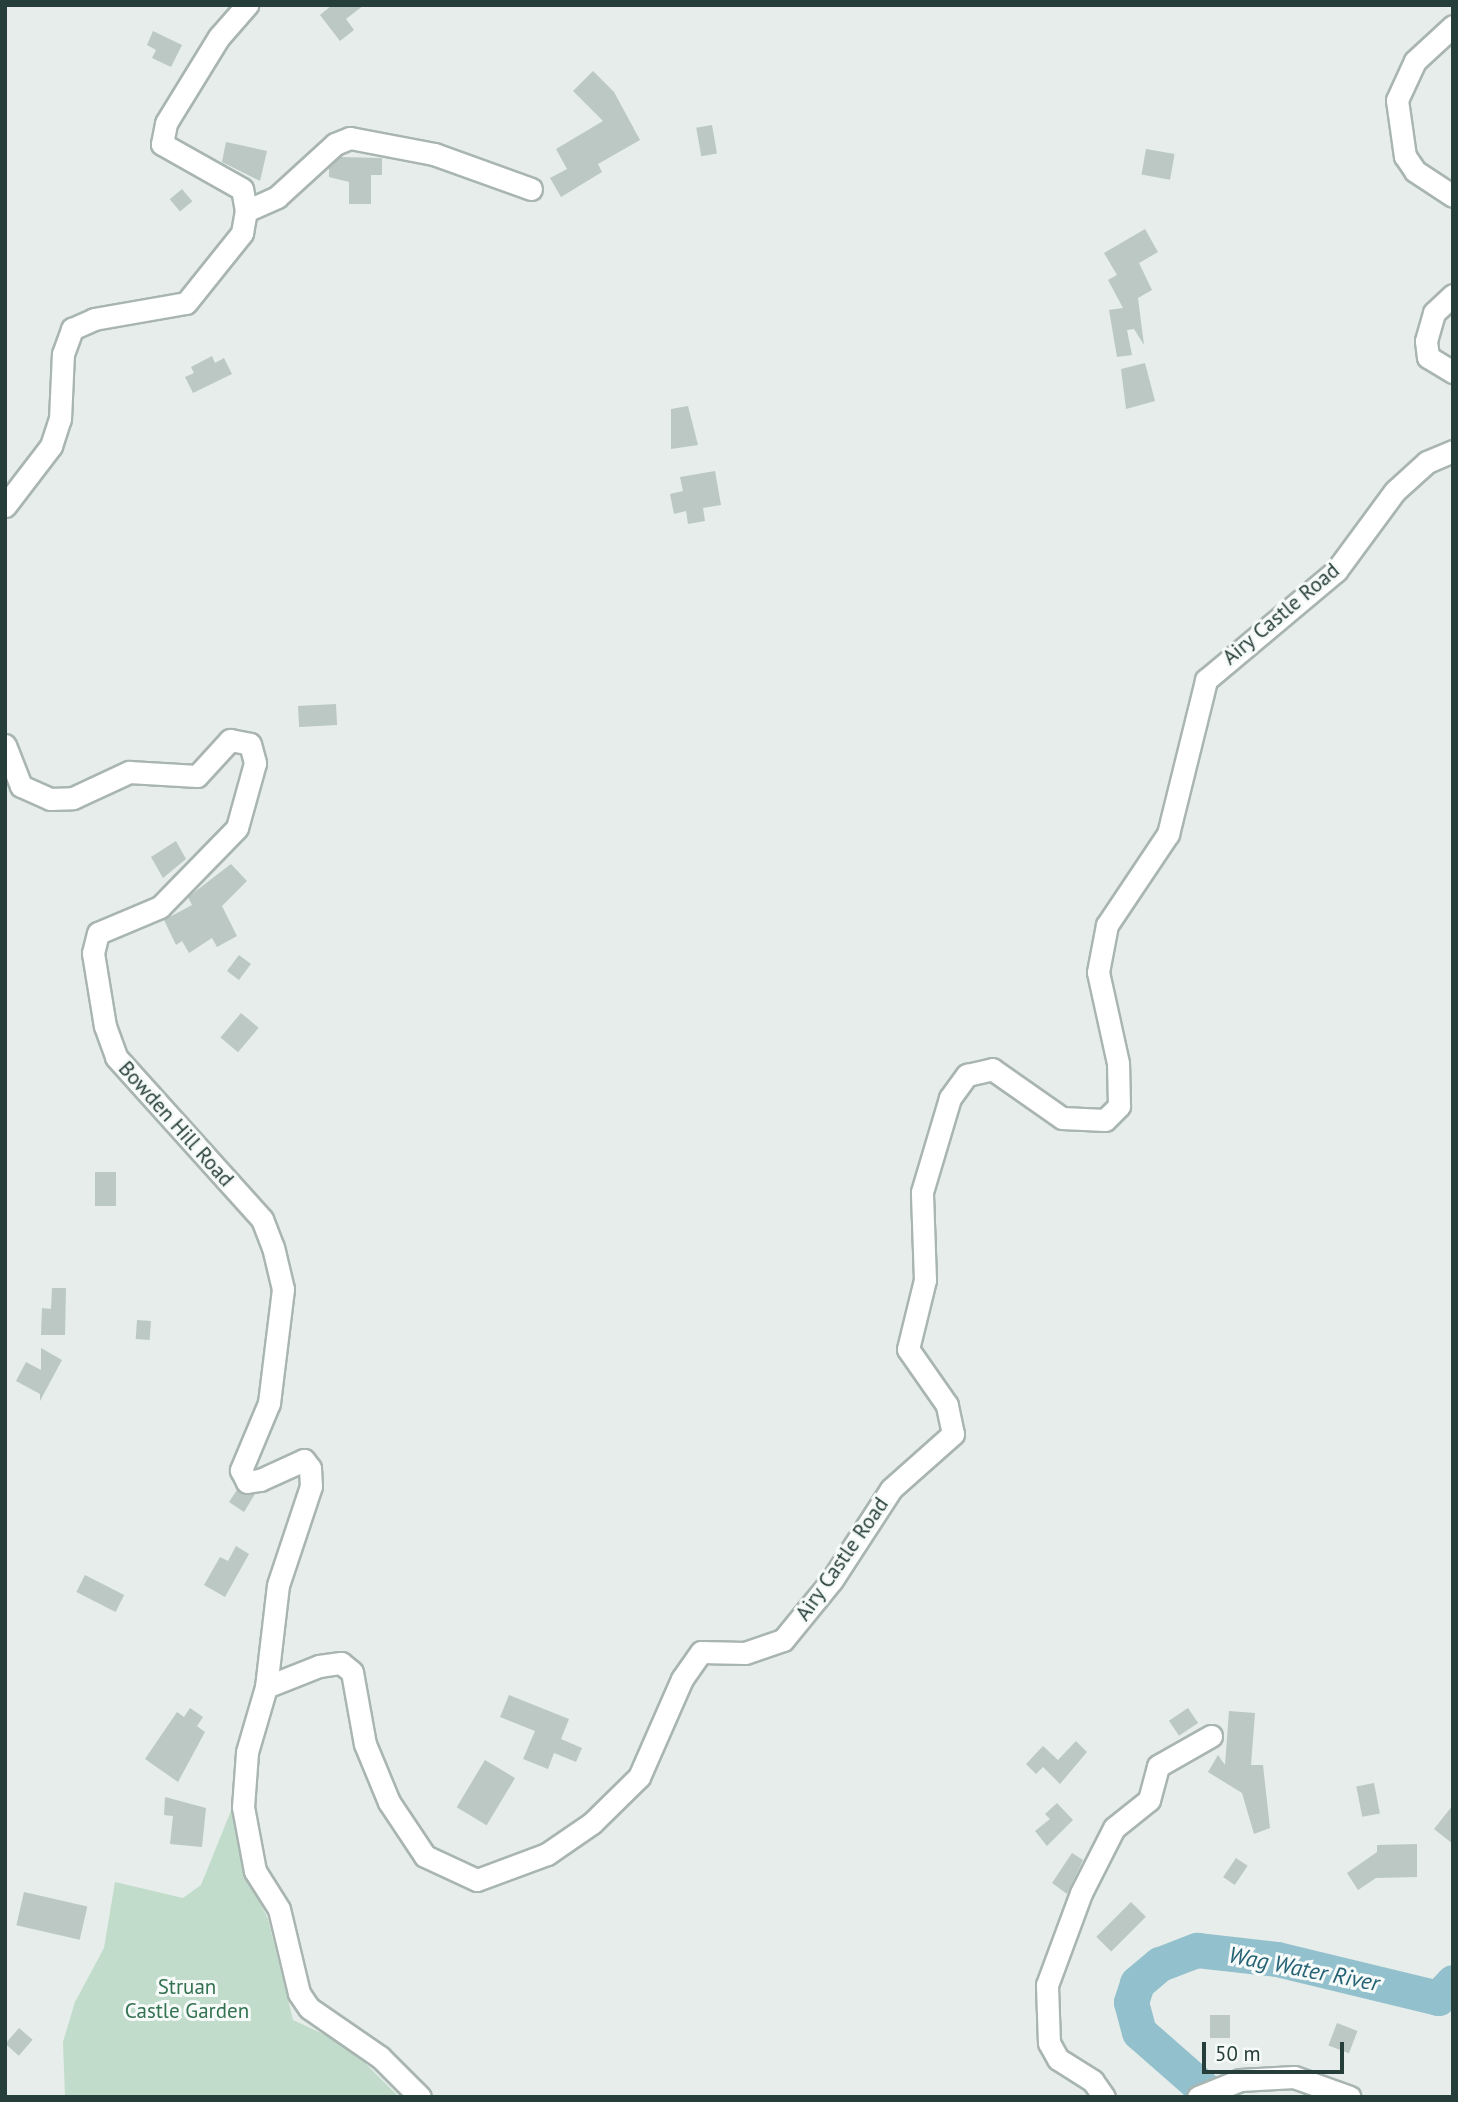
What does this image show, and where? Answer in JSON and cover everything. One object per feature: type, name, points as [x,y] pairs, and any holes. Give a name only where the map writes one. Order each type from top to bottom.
[{"type":"street","points":[[5,506],[51,446],[60,419],[64,354],[72,329],[94,319],[186,303],[242,233],[246,211],[242,189],[231,179],[176,156],[162,144],[166,123],[219,37],[247,5]]},
{"type":"street","points":[[1453,26],[1415,61],[1398,100],[1405,156],[1415,171],[1453,195]]},
{"type":"street","points":[[246,211],[277,197],[335,144],[350,138],[434,154],[531,189]]},
{"type":"street","points":[[1453,295],[1434,313],[1426,341],[1428,356],[1453,372]]},
{"type":"street","name":"Airy Castle Road","points":[[266,1686],[319,1666],[341,1663],[352,1672],[365,1744],[389,1802],[425,1856],[477,1880],[547,1854],[592,1823],[639,1777],[682,1679],[701,1652],[745,1653],[783,1640],[832,1580],[891,1489],[953,1434],[947,1405],[908,1349],[925,1280],[922,1192],[950,1098],[967,1075],[992,1069],[1062,1118],[1105,1120],[1119,1106],[1118,1063],[1098,972],[1107,925],[1168,834],[1206,680],[1336,570],[1403,484],[1427,462],[1453,451]]},
{"type":"street","name":"Bowden Hill Road","points":[[5,745],[21,786],[50,799],[73,798],[129,772],[197,776],[230,740],[250,744],[255,763],[237,828],[160,906],[98,933],[93,953],[105,1026],[116,1057],[262,1219],[283,1289],[269,1403],[241,1470],[247,1482],[260,1480],[303,1460],[310,1468],[311,1486],[278,1585],[266,1686]]},
{"type":"street","points":[[266,1686],[249,1740],[243,1808],[255,1871],[279,1909],[299,1993],[309,2008],[354,2036],[420,2097]]},
{"type":"street","points":[[1104,2097],[1093,2081],[1058,2059],[1049,2043],[1047,1985],[1081,1893],[1114,1828],[1149,1800],[1158,1766],[1211,1736]]},
{"type":"street","points":[[1198,2097],[1240,2080],[1294,2077],[1350,2097]]},
{"type":"green space","name":"Struan Castle Garden","points":[[237,1796],[251,1885],[268,1919],[293,2020],[347,2045],[399,2097],[65,2097],[63,2042],[75,2002],[104,1948],[115,1882],[183,1898],[201,1885]]},
{"type":"building","points":[[332,5],[364,5],[346,19],[354,30],[340,41],[320,15]]},
{"type":"building","points":[[153,31],[182,45],[171,67],[152,58],[156,50],[147,45]]},
{"type":"building","points":[[593,71],[614,92],[640,140],[598,164],[602,172],[561,197],[550,178],[567,169],[556,149],[603,121],[573,91]]},
{"type":"building","points":[[712,125],[717,154],[701,156],[696,128]]},
{"type":"building","points":[[226,142],[267,151],[260,181],[222,162]]},
{"type":"building","points":[[1146,149],[1175,154],[1170,180],[1141,175]]},
{"type":"building","points":[[340,157],[382,158],[382,175],[371,175],[371,204],[349,204],[349,182],[329,177],[329,167]]},
{"type":"building","points":[[182,189],[192,201],[180,212],[170,199]]},
{"type":"building","points":[[1145,229],[1158,252],[1139,263],[1152,290],[1138,298],[1144,345],[1134,329],[1127,330],[1132,355],[1117,357],[1109,310],[1123,308],[1108,280],[1117,275],[1104,253]]},
{"type":"building","points":[[212,356],[215,363],[224,358],[232,374],[193,393],[185,377],[194,373],[191,367]]},
{"type":"building","points":[[1145,363],[1155,401],[1126,409],[1121,369]]},
{"type":"building","points":[[688,406],[698,445],[671,449],[671,409]]},
{"type":"building","points":[[715,471],[721,505],[703,508],[705,521],[688,524],[686,511],[674,514],[670,494],[683,491],[680,477]]},
{"type":"building","points":[[336,704],[337,725],[299,727],[298,706]]},
{"type":"building","points":[[176,841],[186,859],[163,878],[151,857]]},
{"type":"building","points":[[231,864],[247,881],[222,906],[237,936],[217,947],[212,938],[189,953],[182,941],[176,945],[164,920],[192,905],[188,897]]},
{"type":"building","points":[[239,955],[251,964],[239,980],[227,971]]},
{"type":"building","points":[[241,1013],[259,1028],[238,1052],[220,1038]]},
{"type":"building","points":[[95,1172],[116,1172],[116,1206],[95,1206]]},
{"type":"building","points":[[52,1288],[66,1288],[65,1335],[41,1335],[42,1308],[51,1309]]},
{"type":"building","points":[[137,1320],[151,1321],[150,1340],[136,1339]]},
{"type":"building","points":[[41,1348],[62,1360],[40,1401],[40,1394],[16,1381],[26,1362],[41,1370]]},
{"type":"building","points":[[237,1490],[255,1494],[244,1512],[229,1502]]},
{"type":"building","points":[[236,1546],[249,1554],[225,1597],[204,1585],[220,1557],[228,1561]]},
{"type":"building","points":[[85,1575],[124,1595],[116,1612],[76,1592]]},
{"type":"building","points":[[509,1695],[569,1719],[561,1739],[582,1748],[576,1762],[554,1753],[548,1769],[523,1759],[535,1731],[500,1717]]},
{"type":"building","points":[[190,1708],[203,1717],[197,1726],[205,1732],[178,1782],[145,1759],[177,1712],[184,1717]]},
{"type":"building","points":[[1188,1708],[1198,1723],[1179,1736],[1169,1721]]},
{"type":"building","points":[[1229,1711],[1255,1713],[1251,1765],[1263,1765],[1270,1828],[1254,1834],[1242,1793],[1208,1772],[1218,1755],[1225,1765]]},
{"type":"building","points":[[1076,1741],[1087,1752],[1060,1784],[1043,1767],[1036,1774],[1026,1764],[1043,1746],[1058,1760]]},
{"type":"building","points":[[485,1760],[515,1778],[487,1825],[457,1807]]},
{"type":"building","points":[[1374,1783],[1380,1813],[1362,1817],[1356,1786]]},
{"type":"building","points":[[165,1797],[206,1808],[202,1847],[170,1844],[173,1816],[164,1815]]},
{"type":"building","points":[[1057,1803],[1073,1820],[1047,1846],[1035,1831],[1050,1819],[1045,1814]]},
{"type":"building","points":[[1453,1805],[1453,1844],[1434,1829]]},
{"type":"building","points":[[1417,1844],[1417,1877],[1376,1878],[1358,1890],[1347,1873],[1377,1852],[1377,1845]]},
{"type":"building","points":[[1072,1853],[1083,1860],[1067,1894],[1052,1883]]},
{"type":"building","points":[[1236,1858],[1248,1866],[1235,1885],[1223,1877]]},
{"type":"building","points":[[24,1892],[87,1907],[80,1940],[16,1925]]},
{"type":"building","points":[[1131,1902],[1146,1917],[1111,1951],[1096,1937]]},
{"type":"building","points":[[1210,2015],[1230,2015],[1230,2038],[1210,2038]]},
{"type":"building","points":[[1337,2023],[1358,2031],[1349,2053],[1328,2045]]},
{"type":"building","points":[[19,2028],[33,2040],[19,2056],[5,2044]]},
{"type":"waterway","name":"Wag Water River","points":[[1213,2097],[1139,2032],[1131,2002],[1137,1983],[1160,1964],[1197,1950],[1277,1959],[1438,1998],[1453,1982]]}]
